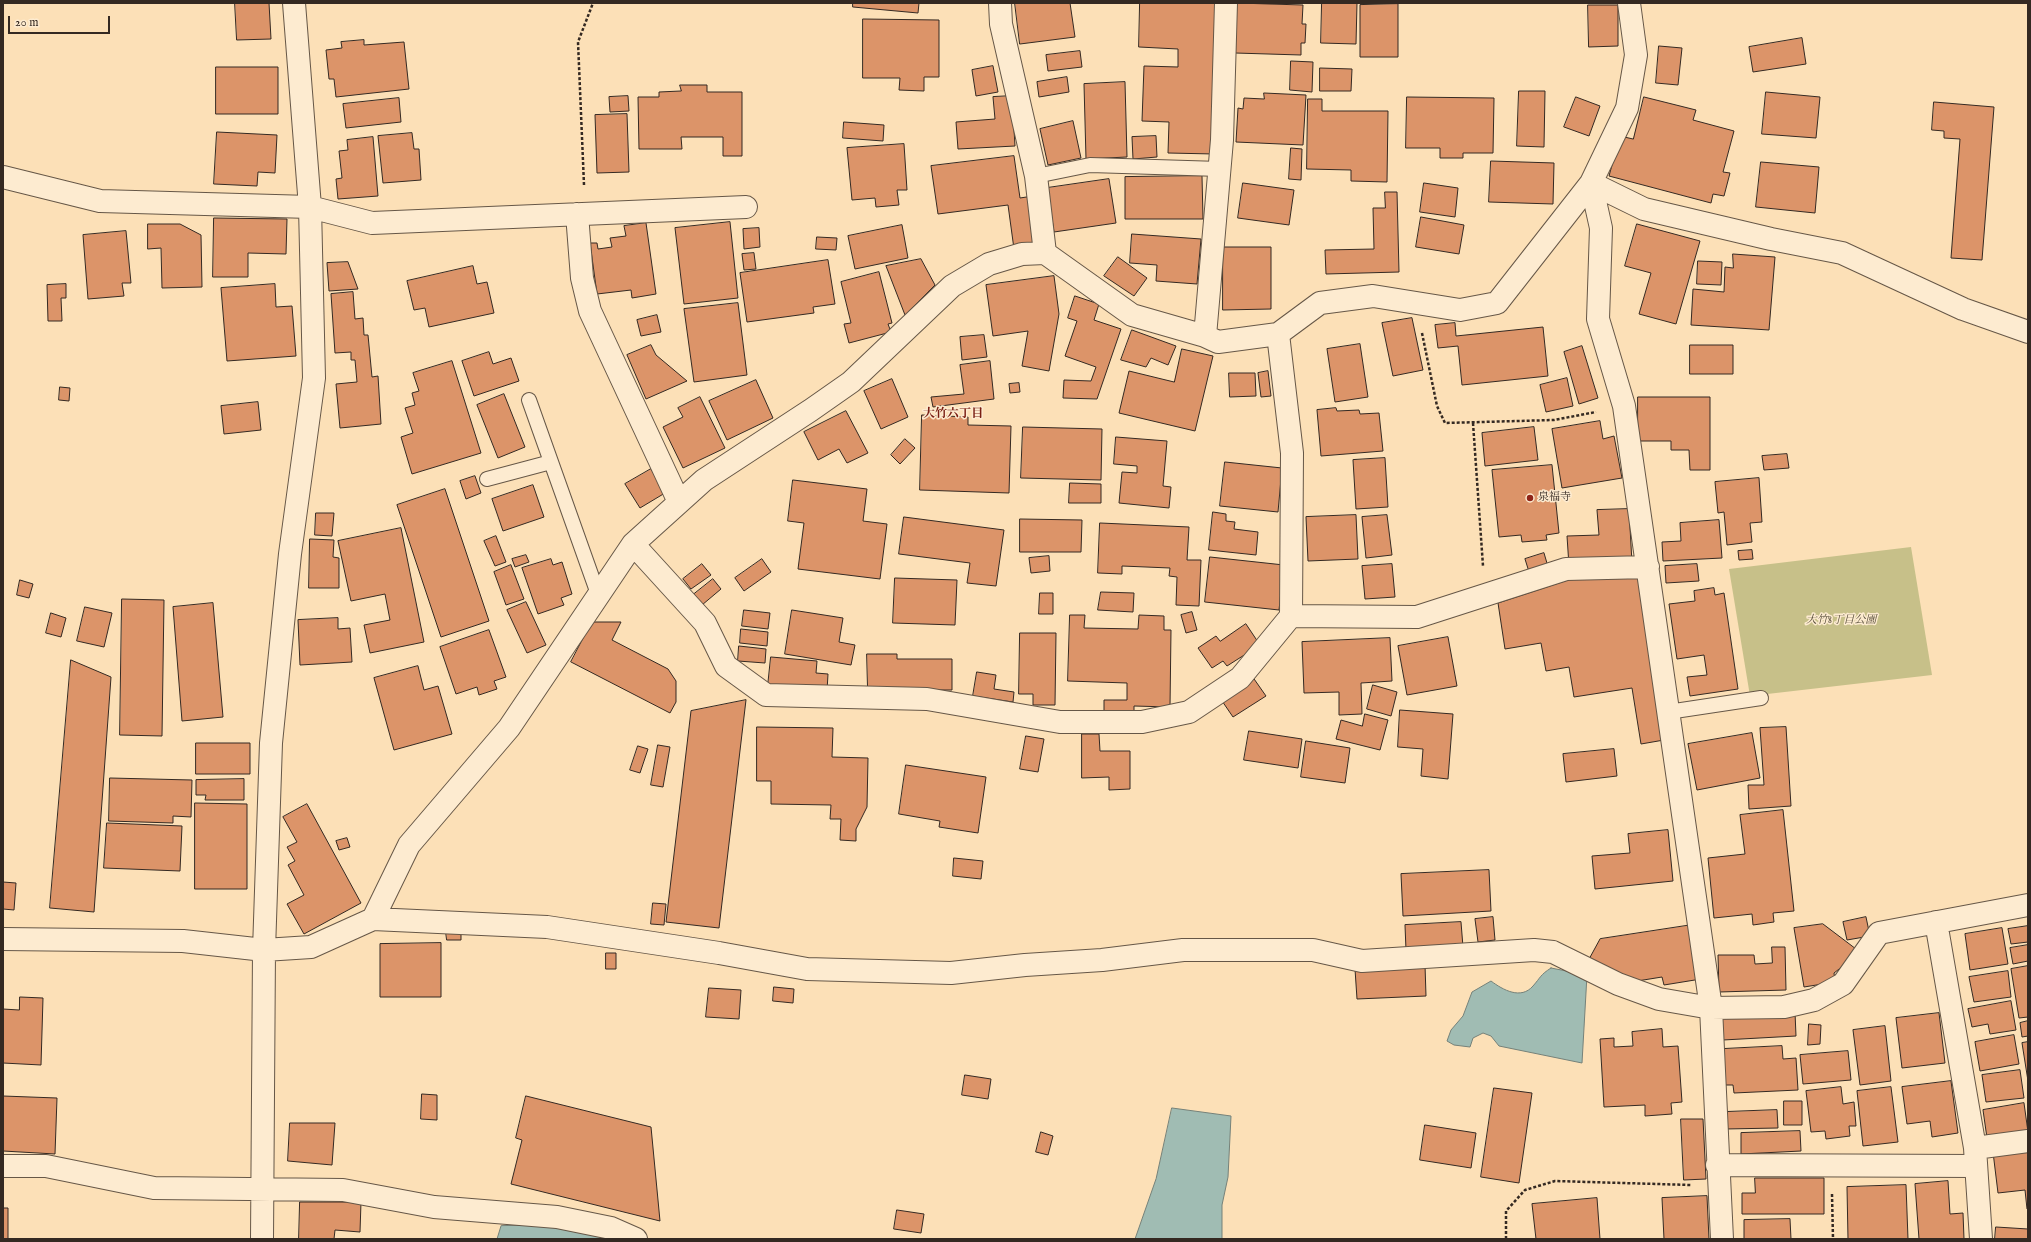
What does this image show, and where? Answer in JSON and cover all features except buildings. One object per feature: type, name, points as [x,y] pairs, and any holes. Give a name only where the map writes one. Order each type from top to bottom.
[{"type":"street","points":[[262,1239],[264,950],[271,743],[290,554],[314,378],[310,207],[294,3]]},
{"type":"street","points":[[1000,3],[1002,24],[1036,176],[1045,253]]},
{"type":"street","points":[[1205,336],[1222,140],[1226,3]]},
{"type":"street","points":[[372,918],[409,845],[509,728],[633,544],[704,480],[851,382],[952,286],[989,264],[1022,254],[1045,253],[1132,314],[1205,336],[1218,342],[1278,334],[1320,303],[1373,296],[1460,310],[1498,303],[1591,183],[1627,108],[1636,55],[1629,3]]},
{"type":"street","points":[[3,177],[100,201],[310,207],[372,223],[746,206]]},
{"type":"street","points":[[1591,183],[1644,209],[1772,239],[1842,253],[1963,309],[2028,332]]},
{"type":"street","points":[[1591,183],[1601,228],[1598,320],[1624,406],[1711,1008],[1722,1239]]},
{"type":"street","points":[[581,214],[582,278],[590,312],[679,502]]},
{"type":"street","points":[[633,544],[705,623],[726,666],[766,695],[927,699],[1060,722],[1142,722],[1189,712],[1240,678],[1291,616],[1292,453],[1278,334]]},
{"type":"street","points":[[1291,616],[1417,617],[1566,569],[1648,567]]},
{"type":"street","points":[[3,939],[183,941],[264,950],[311,947],[372,918],[547,927],[719,953],[807,969],[951,973],[1025,964],[1102,960],[1183,950],[1312,950],[1362,961],[1534,950],[1553,952],[1618,984],[1659,999],[1711,1008],[1784,1007],[1814,1000],[1843,984],[1879,933],[2028,905]]},
{"type":"street","points":[[1936,922],[1976,1157],[1981,1239]]},
{"type":"street","points":[[1718,1175],[1831,1165],[1976,1157],[2028,1141]]},
{"type":"street","points":[[3,1166],[46,1166],[154,1188],[343,1190],[434,1207],[557,1218],[611,1228],[636,1239]]},
{"type":"lane","points":[[1036,176],[1090,165],[1220,169]]},
{"type":"lane","points":[[529,400],[598,594]]},
{"type":"lane","points":[[487,479],[551,462]]},
{"type":"lane","points":[[1668,712],[1761,698]]},
{"type":"path","points":[[581,214],[578,42],[593,3]]},
{"type":"path","points":[[1418,303],[1425,351],[1437,406],[1445,423],[1554,420],[1624,406]]},
{"type":"path","points":[[1473,423],[1484,579],[1488,595]]},
{"type":"path","points":[[1831,1165],[1833,1239]]},
{"type":"path","points":[[1506,1239],[1506,1211],[1525,1190],[1555,1181],[1718,1175]]},
{"type":"green space","name":"大竹8丁目公園","points":[[1911,547],[1932,675],[1750,696],[1729,569]]},
{"type":"water","points":[[1551,968],[1587,975],[1582,1063],[1499,1046],[1491,1036],[1483,1033],[1473,1038],[1470,1047],[1454,1045],[1447,1041],[1451,1030],[1463,1016],[1472,992],[1491,981],[1506,990],[1518,993],[1523,992],[1533,986],[1543,974]]},
{"type":"water","points":[[1172,1108],[1231,1116],[1228,1177],[1222,1205],[1222,1239],[1135,1239],[1156,1179]]},
{"type":"water","points":[[539,1225],[584,1230],[611,1239],[497,1239],[501,1226]]},
{"type":"place","name":"泉福寺","points":[[1530,498]]},
{"type":"district","name":"大竹六丁目","points":[[953,415]]}]
